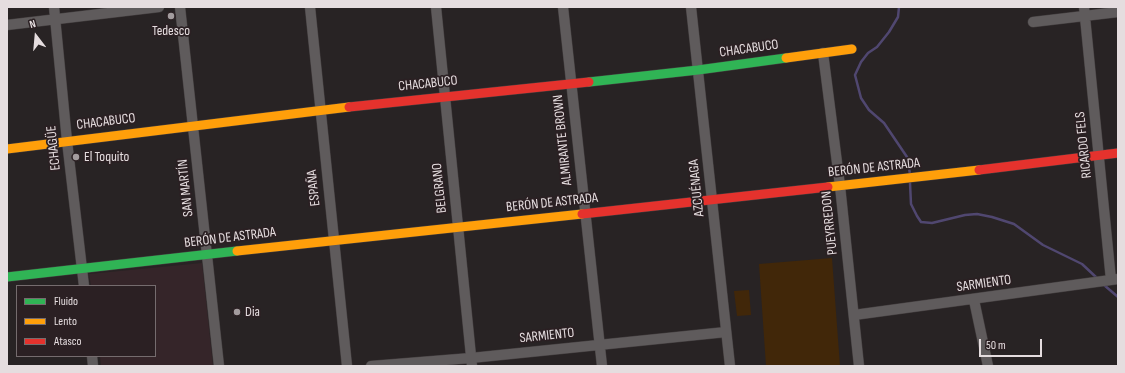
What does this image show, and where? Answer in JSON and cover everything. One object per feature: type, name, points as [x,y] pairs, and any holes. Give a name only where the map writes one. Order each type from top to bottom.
[{"type":"street","name":"ECHAGÜE","points":[[54,7],[67,141],[84,285]]},
{"type":"street","points":[[7,25],[159,7]]},
{"type":"street","name":"SAN MARTÍN","points":[[180,7],[219,366]]},
{"type":"street","name":"ESPAÑA","points":[[310,7],[347,366]]},
{"type":"street","name":"BELGRANO","points":[[436,7],[471,362]]},
{"type":"street","name":"ALMIRANTE BROWN","points":[[563,7],[602,366]]},
{"type":"street","name":"AZCUÉNAGA","points":[[691,7],[730,366]]},
{"type":"street","points":[[1033,22],[1084,11],[1118,12]]},
{"type":"street","name":"RICARDO FELS","points":[[1084,11],[1114,280]]},
{"type":"street","name":"CHACABUCO","points":[[7,149],[320,110],[698,70],[852,49]]},
{"type":"street","name":"PUEYRREDON","points":[[823,52],[840,186],[859,366]]},
{"type":"street","name":"BERÓN DE ASTRADA","points":[[7,277],[334,240],[712,201],[1118,153]]},
{"type":"street","name":"SARMIENTO","points":[[854,315],[1114,280]]},
{"type":"street","points":[[974,300],[988,366]]},
{"type":"street","name":"SARMIENTO","points":[[371,366],[471,362],[599,344],[726,332]]},
{"type":"shaded area","points":[[832,258],[840,366],[766,366],[759,264]]},
{"type":"shaded area","points":[[202,263],[213,366],[101,366],[100,357],[156,357],[156,285],[91,285],[89,274]]},
{"type":"shaded area","points":[[749,290],[751,315],[737,316],[734,291]]},
{"type":"waterway","points":[[899,7],[898,17],[889,32],[877,47],[868,53],[861,62],[855,75],[861,98],[869,110],[884,123],[907,157],[910,174]]},
{"type":"waterway","points":[[910,183],[911,204],[921,222],[932,223],[965,215],[977,214],[992,217],[1014,224],[1043,245],[1082,264],[1097,278]]},
{"type":"waterway","points":[[1104,285],[1118,297]]},
{"type":"traffic: fast","points":[[589,82],[698,70],[786,58]]},
{"type":"traffic: fast","points":[[7,277],[237,251]]},
{"type":"traffic: slow","points":[[786,58],[852,49]]},
{"type":"traffic: slow","points":[[7,149],[349,107]]},
{"type":"traffic: slow","points":[[828,187],[979,170]]},
{"type":"traffic: slow","points":[[237,251],[582,214]]},
{"type":"traffic: jam","points":[[349,107],[589,82]]},
{"type":"traffic: jam","points":[[979,170],[1118,153]]},
{"type":"traffic: jam","points":[[582,214],[828,187]]},
{"type":"place","name":"Tedesco","points":[[171,16]]},
{"type":"place","name":"El Toquito","points":[[76,157]]},
{"type":"place","name":"Dia","points":[[237,312]]}]
